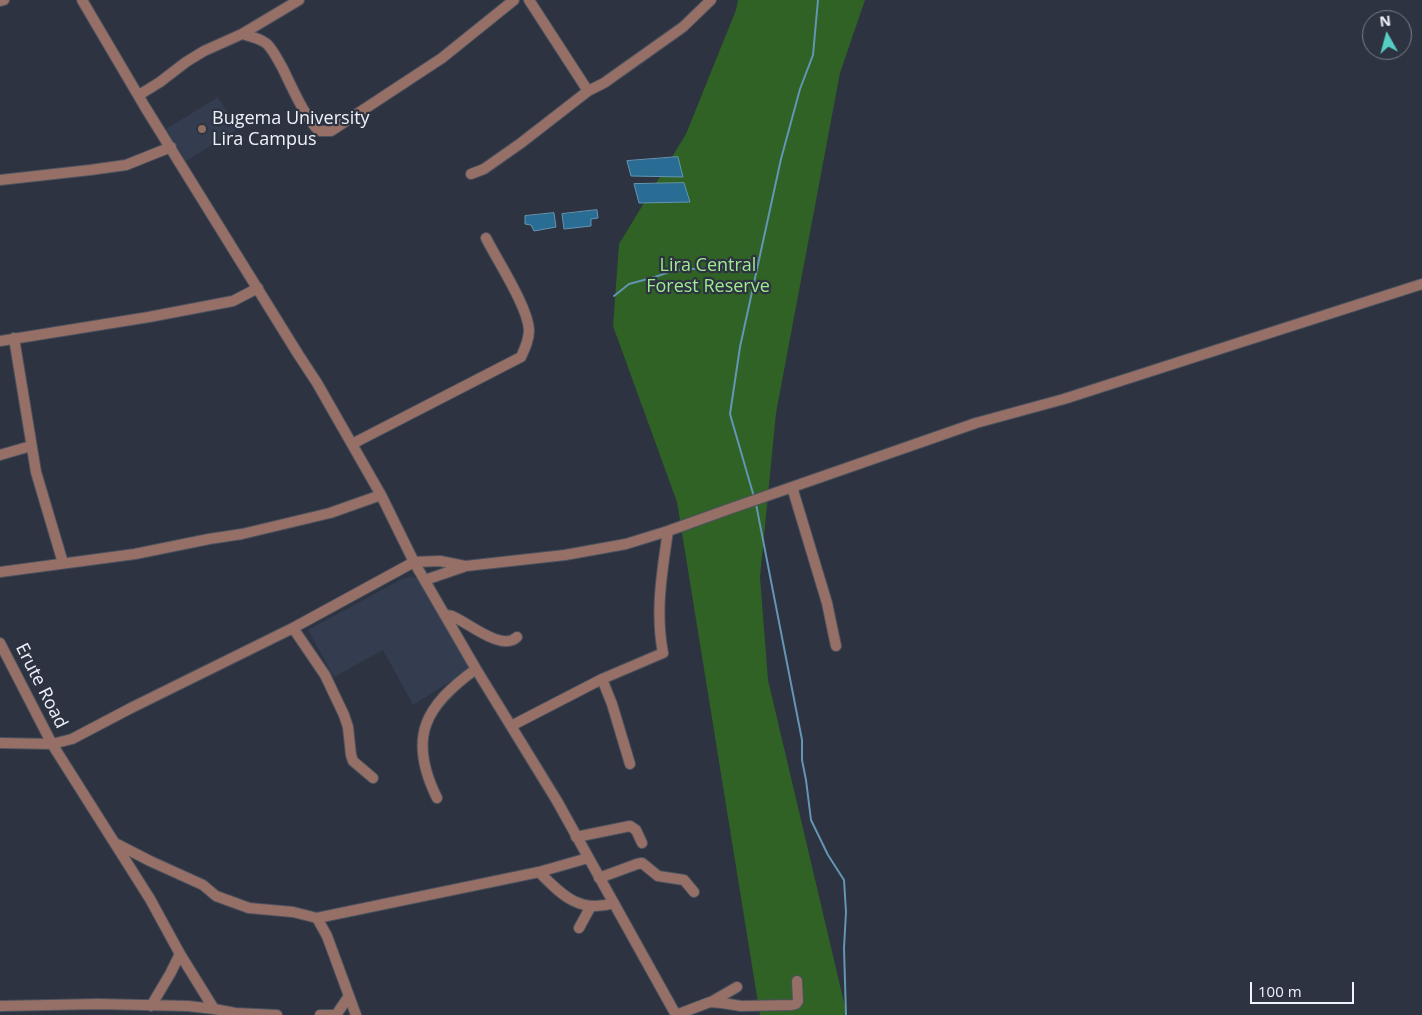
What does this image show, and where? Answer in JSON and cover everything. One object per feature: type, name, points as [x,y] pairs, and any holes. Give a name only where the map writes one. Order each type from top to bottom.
[{"type":"street","points":[[0,1],[4,0]]},
{"type":"street","points":[[82,0],[170,147],[317,382],[381,495],[414,562],[476,669],[557,801],[676,1015],[710,1002],[737,987]]},
{"type":"street","points":[[139,96],[204,50],[242,34],[299,0]]},
{"type":"street","points":[[242,34],[256,38],[266,44],[274,54],[316,127],[320,131],[331,131],[442,58],[514,0]]},
{"type":"street","points":[[529,0],[588,92]]},
{"type":"street","points":[[472,174],[484,169],[588,92],[604,83],[683,27],[711,0]]},
{"type":"street","points":[[0,180],[126,165],[170,147]]},
{"type":"street","points":[[352,444],[521,357],[528,341],[528,322],[486,238]]},
{"type":"street","points":[[425,580],[466,566],[579,553],[626,544],[976,424],[1073,396],[1422,284]]},
{"type":"street","points":[[0,341],[233,301],[258,288]]},
{"type":"street","points":[[14,338],[36,472],[63,563]]},
{"type":"street","points":[[0,455],[31,446]]},
{"type":"street","points":[[792,487],[827,603],[836,646]]},
{"type":"street","points":[[0,572],[135,554],[278,526],[330,513],[381,495]]},
{"type":"street","points":[[511,726],[602,679],[662,653],[660,593],[668,531]]},
{"type":"street","points":[[0,743],[52,744],[72,739],[293,628],[414,562],[440,561],[466,566]]},
{"type":"street","points":[[446,615],[452,616],[496,640],[509,641],[517,637]]},
{"type":"street","points":[[293,628],[325,675],[344,715],[348,726],[353,761],[373,778]]},
{"type":"street","name":"Erute Road","points":[[0,642],[52,744],[150,899],[180,954],[214,1009]]},
{"type":"street","points":[[437,798],[429,781],[422,753],[425,726],[434,708],[446,694],[476,669]]},
{"type":"street","points":[[602,679],[612,704],[630,764]]},
{"type":"street","points":[[576,837],[630,826],[636,830],[642,843]]},
{"type":"street","points":[[116,844],[203,885],[216,896],[240,905],[249,908],[293,912],[317,918],[539,872],[588,858]]},
{"type":"street","points":[[600,878],[640,863],[658,876],[684,880],[694,892]]},
{"type":"street","points":[[539,872],[564,896],[591,906],[614,903]]},
{"type":"street","points":[[579,928],[591,906]]},
{"type":"street","points":[[317,918],[327,936],[356,1015]]},
{"type":"street","points":[[151,1006],[180,954]]},
{"type":"street","points":[[710,1002],[741,1006],[792,1005],[796,1004],[798,1000],[797,981]]},
{"type":"street","points":[[320,1015],[336,1015],[349,996]]},
{"type":"street","points":[[0,1006],[98,1004],[151,1006],[186,1011],[214,1009],[235,1013],[277,1015]]},
{"type":"shaded area","name":"Bugema University Lira Campus","points":[[218,97],[238,129],[186,161],[166,129]]},
{"type":"shaded area","points":[[418,578],[474,667],[413,705],[383,650],[334,677],[308,630],[402,579]]},
{"type":"green space","name":"Lira Central Forest Reserve","points":[[738,0],[865,0],[840,73],[776,413],[760,577],[768,680],[847,1015],[760,1015],[677,502],[613,326],[619,244],[686,134],[736,10]]},
{"type":"water","points":[[678,157],[683,177],[631,176],[627,161]]},
{"type":"water","points":[[684,183],[690,202],[639,203],[634,184]]},
{"type":"water","points":[[597,210],[598,218],[591,219],[591,226],[564,229],[562,214]]},
{"type":"water","points":[[554,213],[556,227],[534,231],[531,225],[525,224],[525,216]]},
{"type":"waterway","points":[[754,497],[730,414],[740,347],[781,159],[800,89],[813,55],[818,0]]},
{"type":"waterway","points":[[614,296],[629,284],[675,270],[724,267],[756,269]]},
{"type":"waterway","points":[[756,504],[802,740],[802,760],[811,820],[828,855],[844,880],[846,912],[844,948],[846,1015]]},
{"type":"place","name":"Bugema University Lira Campus","points":[[202,129]]}]
